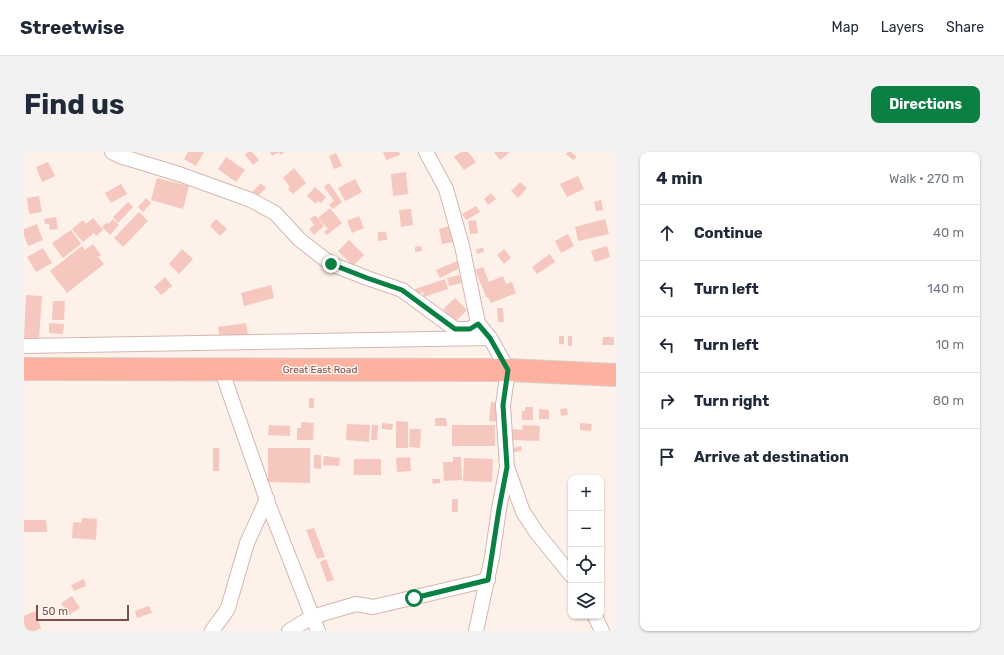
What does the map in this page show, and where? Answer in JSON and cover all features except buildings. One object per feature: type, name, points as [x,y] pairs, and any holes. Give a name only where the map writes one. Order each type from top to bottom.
[{"type":"highway","name":"Great East Road","points":[[24,369],[221,368],[508,370],[616,375]]},
{"type":"street","points":[[112,152],[252,200],[275,213],[300,240],[331,264],[402,290],[455,329],[470,329],[478,324]]},
{"type":"street","points":[[426,152],[446,189],[462,246],[478,324],[490,338],[508,370],[503,405],[507,467],[488,580],[476,631]]},
{"type":"street","points":[[24,346],[490,338]]},
{"type":"street","points":[[221,368],[267,499],[318,631]]},
{"type":"street","points":[[507,467],[523,512],[537,533],[568,571]]},
{"type":"street","points":[[212,631],[228,608],[247,543],[267,499]]},
{"type":"street","points":[[289,631],[312,617],[356,604],[373,607],[488,580]]},
{"type":"street","points":[[596,619],[602,631]]},
{"type":"route","points":[[331,264],[402,290],[455,329],[470,329],[478,324],[490,338],[508,370],[503,405],[507,467],[488,580],[414,598]]}]
